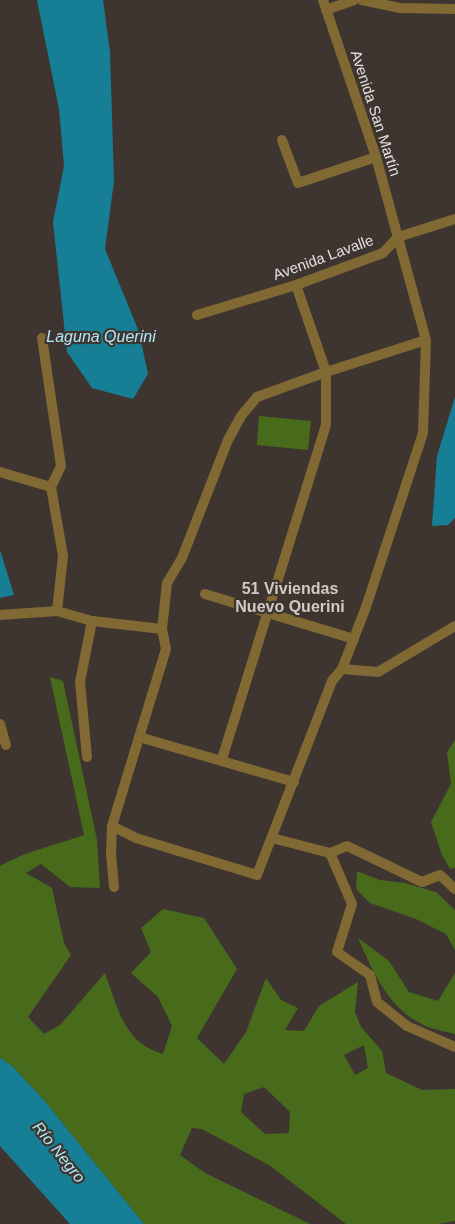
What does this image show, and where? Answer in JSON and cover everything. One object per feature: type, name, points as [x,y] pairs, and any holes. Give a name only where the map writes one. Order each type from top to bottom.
[{"type":"street","points":[[324,5],[354,0]]},
{"type":"street","points":[[362,0],[400,8],[455,9]]},
{"type":"street","name":"Avenida San Martín","points":[[112,826],[136,838],[257,875],[332,681],[342,669],[354,639],[423,433],[426,340],[375,157],[324,5]]},
{"type":"street","points":[[282,140],[298,183],[375,157]]},
{"type":"street","name":"Avenida Lavalle","points":[[197,315],[296,285],[383,253],[399,237],[455,219]]},
{"type":"street","points":[[222,759],[326,425],[326,372],[296,285]]},
{"type":"street","points":[[42,338],[61,466],[51,487],[63,555],[57,611]]},
{"type":"street","points":[[114,887],[111,854],[112,826],[166,649],[162,629],[167,583],[182,558],[228,440],[241,417],[257,397],[426,340]]},
{"type":"street","points":[[0,471],[51,487]]},
{"type":"street","points":[[205,594],[268,615],[354,639]]},
{"type":"street","points":[[0,615],[57,611],[92,621],[162,629]]},
{"type":"street","points":[[87,757],[80,682],[92,621]]},
{"type":"street","points":[[342,669],[378,672],[452,631]]},
{"type":"street","points":[[0,724],[6,745]]},
{"type":"street","points":[[139,737],[222,759],[294,782]]},
{"type":"street","points":[[272,838],[330,853],[346,846],[422,882],[441,875],[455,889]]},
{"type":"street","points":[[330,853],[352,903],[337,952],[370,975],[377,1002],[408,1026],[455,1047]]},
{"type":"green space","points":[[259,416],[311,421],[308,450],[257,445]]},
{"type":"green space","points":[[50,677],[63,681],[97,840],[100,888],[70,887],[41,864],[26,873],[52,888],[64,943],[71,955],[28,1017],[44,1034],[60,1025],[105,973],[119,1011],[130,1032],[150,1049],[163,1054],[172,1026],[158,997],[131,973],[151,952],[141,928],[163,909],[204,918],[237,969],[197,1038],[224,1064],[246,1032],[266,978],[281,1000],[298,1008],[285,1030],[304,1031],[319,1006],[358,982],[355,1012],[361,1027],[382,1051],[386,1073],[422,1090],[455,1089],[455,1221],[438,1224],[346,1224],[269,1165],[202,1129],[192,1128],[180,1155],[205,1173],[310,1224],[144,1224],[43,1099],[12,1066],[0,1058],[0,866],[31,852],[84,835]],"holes":[[[364,1045],[368,1068],[355,1075],[344,1055]],[[264,1087],[290,1112],[289,1133],[265,1134],[241,1112],[244,1094]]]},
{"type":"green space","points":[[455,740],[455,868],[450,869],[442,855],[431,822],[451,784],[447,752]]},
{"type":"green space","points":[[357,871],[380,880],[405,883],[436,892],[455,910],[455,950],[446,934],[416,919],[370,903],[356,889]]},
{"type":"green space","points":[[358,938],[389,961],[409,992],[438,1001],[455,973],[455,1034],[428,1027],[411,1018],[401,1009],[383,988]]},
{"type":"water","name":"Laguna Querini","points":[[37,0],[103,0],[110,52],[114,181],[105,249],[139,332],[148,374],[133,399],[92,388],[67,352],[53,222],[64,166],[59,109]]},
{"type":"water","points":[[455,397],[455,518],[448,525],[432,526],[437,456]]},
{"type":"water","points":[[0,550],[14,595],[0,598]]},
{"type":"water","name":"Río Negro","points":[[0,1058],[12,1066],[43,1099],[144,1224],[70,1224],[0,1146]]},
{"type":"district","name":"51 Viviendas Nuevo Querini","points":[[290,597]]}]
